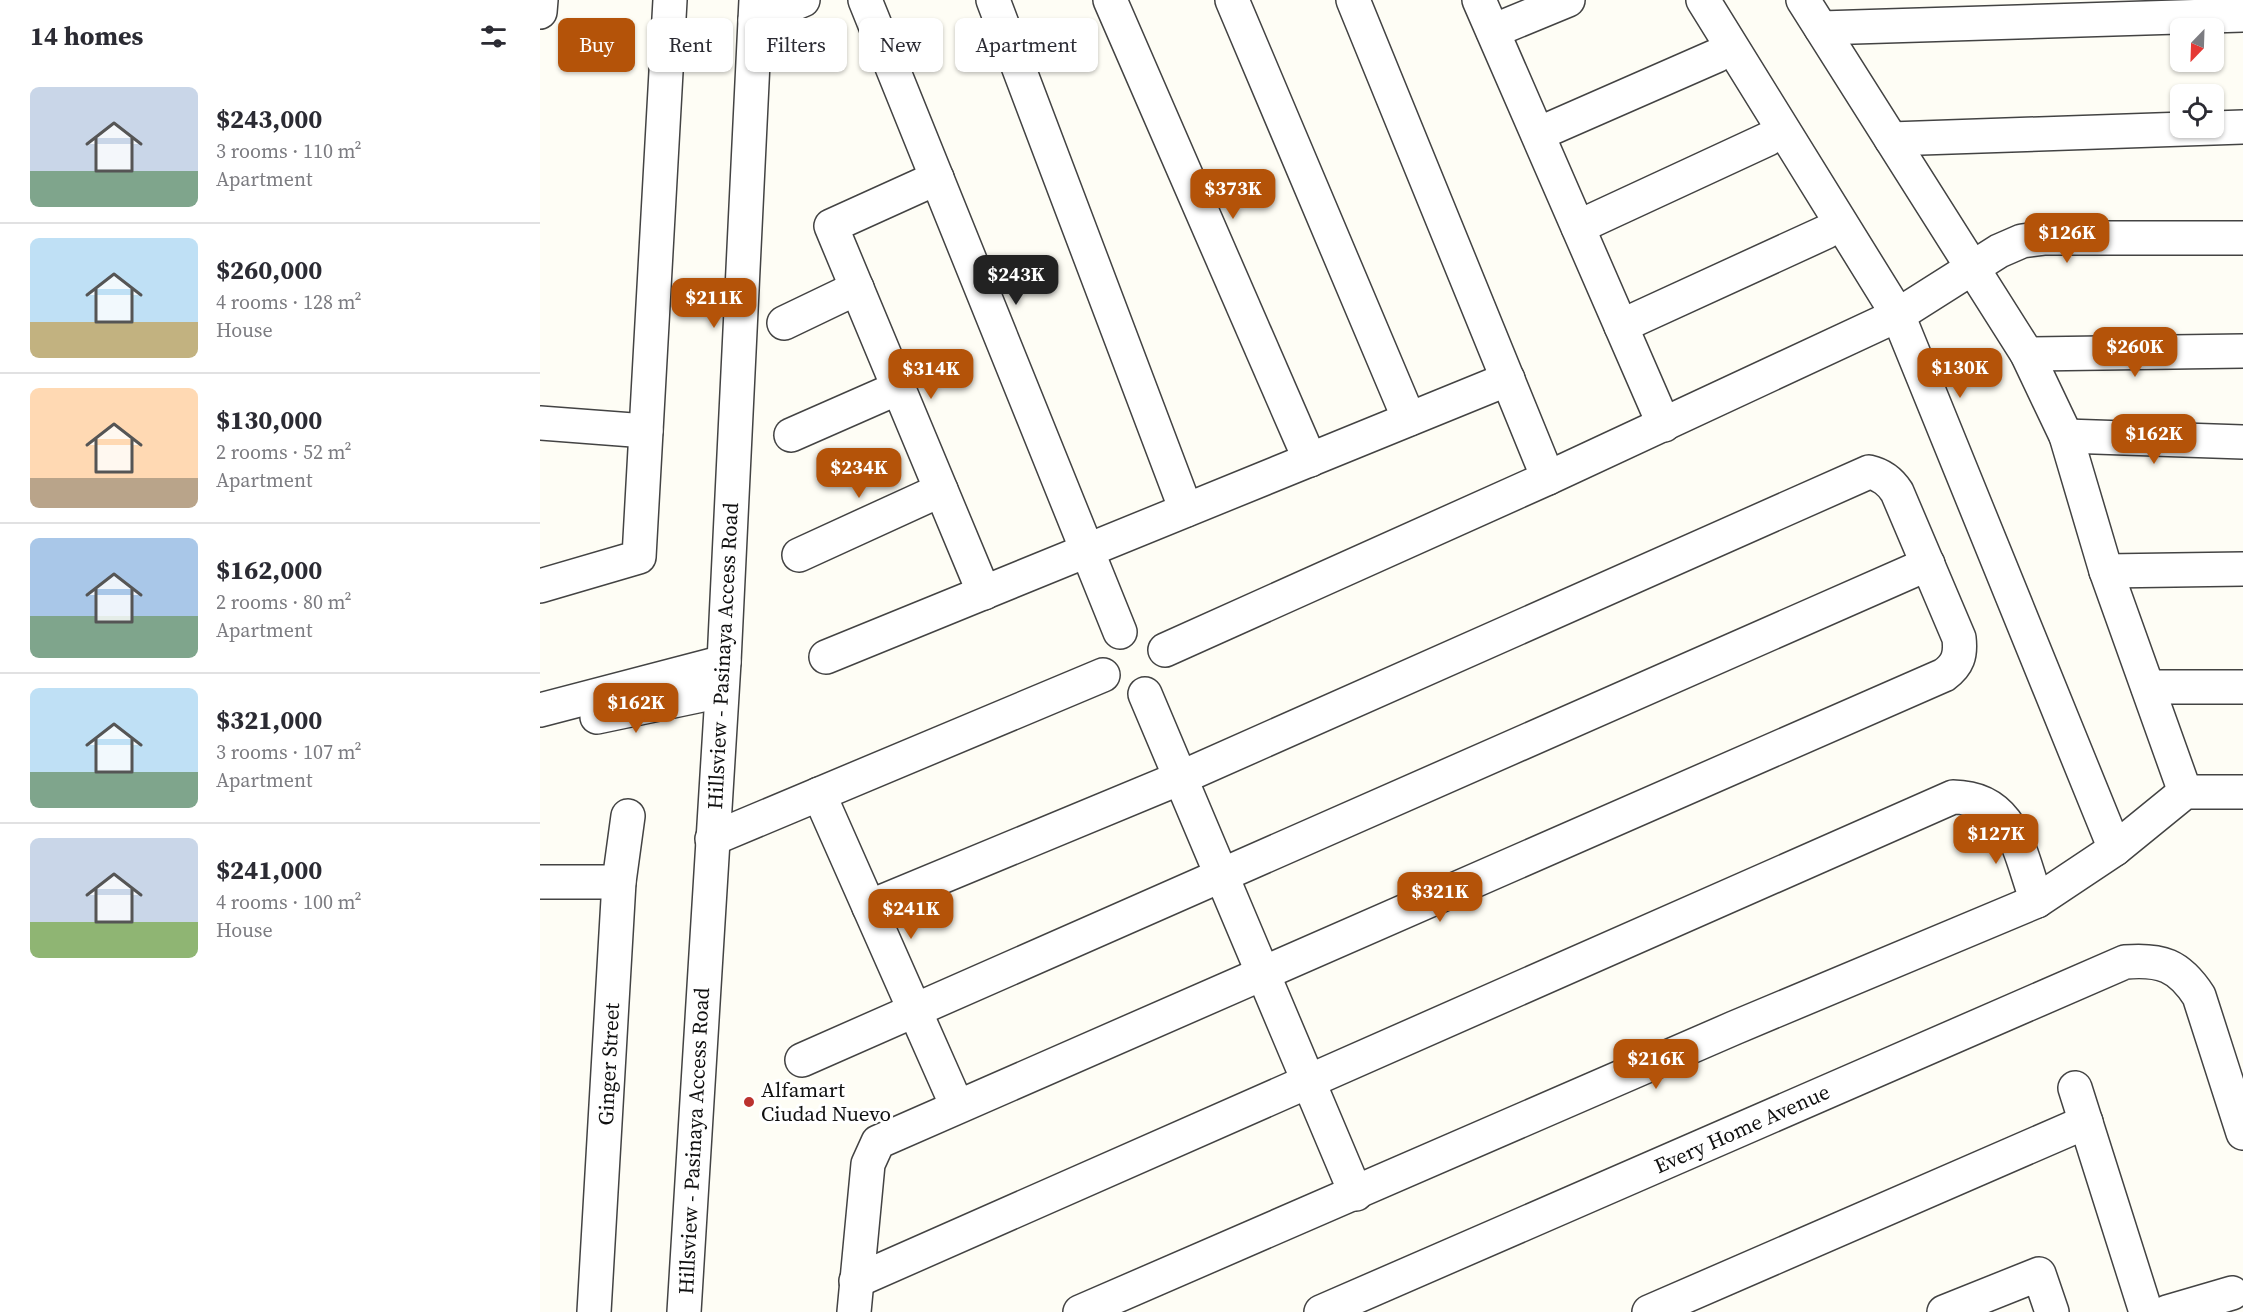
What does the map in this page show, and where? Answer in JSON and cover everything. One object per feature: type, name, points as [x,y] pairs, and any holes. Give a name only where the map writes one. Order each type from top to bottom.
[{"type":"street","points":[[540,12],[541,0]]},
{"type":"street","points":[[540,586],[639,557],[670,0]]},
{"type":"street","points":[[756,10],[803,0]]},
{"type":"street","points":[[865,0],[1120,632]]},
{"type":"street","points":[[993,0],[1186,510]]},
{"type":"street","points":[[1110,0],[1310,460]]},
{"type":"street","points":[[1232,0],[1409,419]]},
{"type":"street","points":[[1353,0],[1548,478]]},
{"type":"street","points":[[1479,0],[1664,425]]},
{"type":"street","points":[[1493,31],[1568,0]]},
{"type":"street","points":[[1703,0],[1898,315],[2115,849]]},
{"type":"street","points":[[1803,0],[2027,354],[2066,436],[2106,571],[2185,792]]},
{"type":"street","points":[[1821,28],[1881,13],[2198,8],[2243,15]]},
{"type":"street","name":"Hillsview - Pasinaya Access Road","points":[[684,1312],[722,676],[756,10]]},
{"type":"street","points":[[1538,134],[1716,56]]},
{"type":"street","points":[[1891,139],[2243,127]]},
{"type":"street","points":[[1578,227],[1768,140]]},
{"type":"street","points":[[937,178],[831,226],[984,593]]},
{"type":"street","points":[[1621,326],[1826,232]]},
{"type":"street","points":[[1165,650],[1664,425],[1898,315],[1972,268],[2022,242],[2045,238],[2243,238]]},
{"type":"street","points":[[784,322],[857,288]]},
{"type":"street","points":[[2027,354],[2243,351]]},
{"type":"street","points":[[826,657],[1508,379]]},
{"type":"street","points":[[791,435],[898,388]]},
{"type":"street","points":[[540,423],[646,431]]},
{"type":"street","points":[[2066,436],[2243,442]]},
{"type":"street","points":[[855,1297],[866,1177],[872,1151],[878,1142],[1944,675],[1953,669],[1958,660],[1959,638],[1891,482],[1880,475],[1869,472],[1180,778],[869,907]]},
{"type":"street","points":[[799,555],[941,490]]},
{"type":"street","points":[[802,1060],[1928,564]]},
{"type":"street","points":[[2106,571],[2243,569]]},
{"type":"street","points":[[1129,630],[1146,632],[1154,636],[1165,650],[1167,668],[1164,676],[1153,690],[1145,694],[1125,695],[1107,684],[1102,675],[1101,655],[1105,645],[1120,632],[1129,630]]},
{"type":"street","points":[[712,839],[1102,675]]},
{"type":"street","points":[[540,710],[722,676]]},
{"type":"street","points":[[540,728],[722,676]]},
{"type":"street","points":[[2148,687],[2243,687]]},
{"type":"street","points":[[1145,694],[1356,1194]]},
{"type":"street","points":[[1080,1312],[1734,1028],[2037,901],[2115,849],[2185,792],[2243,792]]},
{"type":"street","points":[[819,794],[957,1106]]},
{"type":"street","points":[[855,1297],[1308,1081],[1953,797],[1971,798],[1988,804],[2001,814],[2009,827],[2037,901]]},
{"type":"street","name":"Ginger Street","points":[[594,1312],[619,882],[628,816]]},
{"type":"street","points":[[540,882],[619,882]]},
{"type":"street","name":"Every Home Avenue","points":[[1333,1310],[2125,962],[2146,960],[2166,964],[2187,978],[2199,996],[2243,1133]]},
{"type":"street","points":[[2075,1088],[2146,1312]]},
{"type":"street","points":[[1649,1312],[2086,1122]]},
{"type":"street","points":[[1944,1312],[2038,1274],[2052,1312]]},
{"type":"street","points":[[2167,1312],[2232,1293]]},
{"type":"place","name":"Alfamart Ciudad Nuevo","points":[[749,1102]]}]
